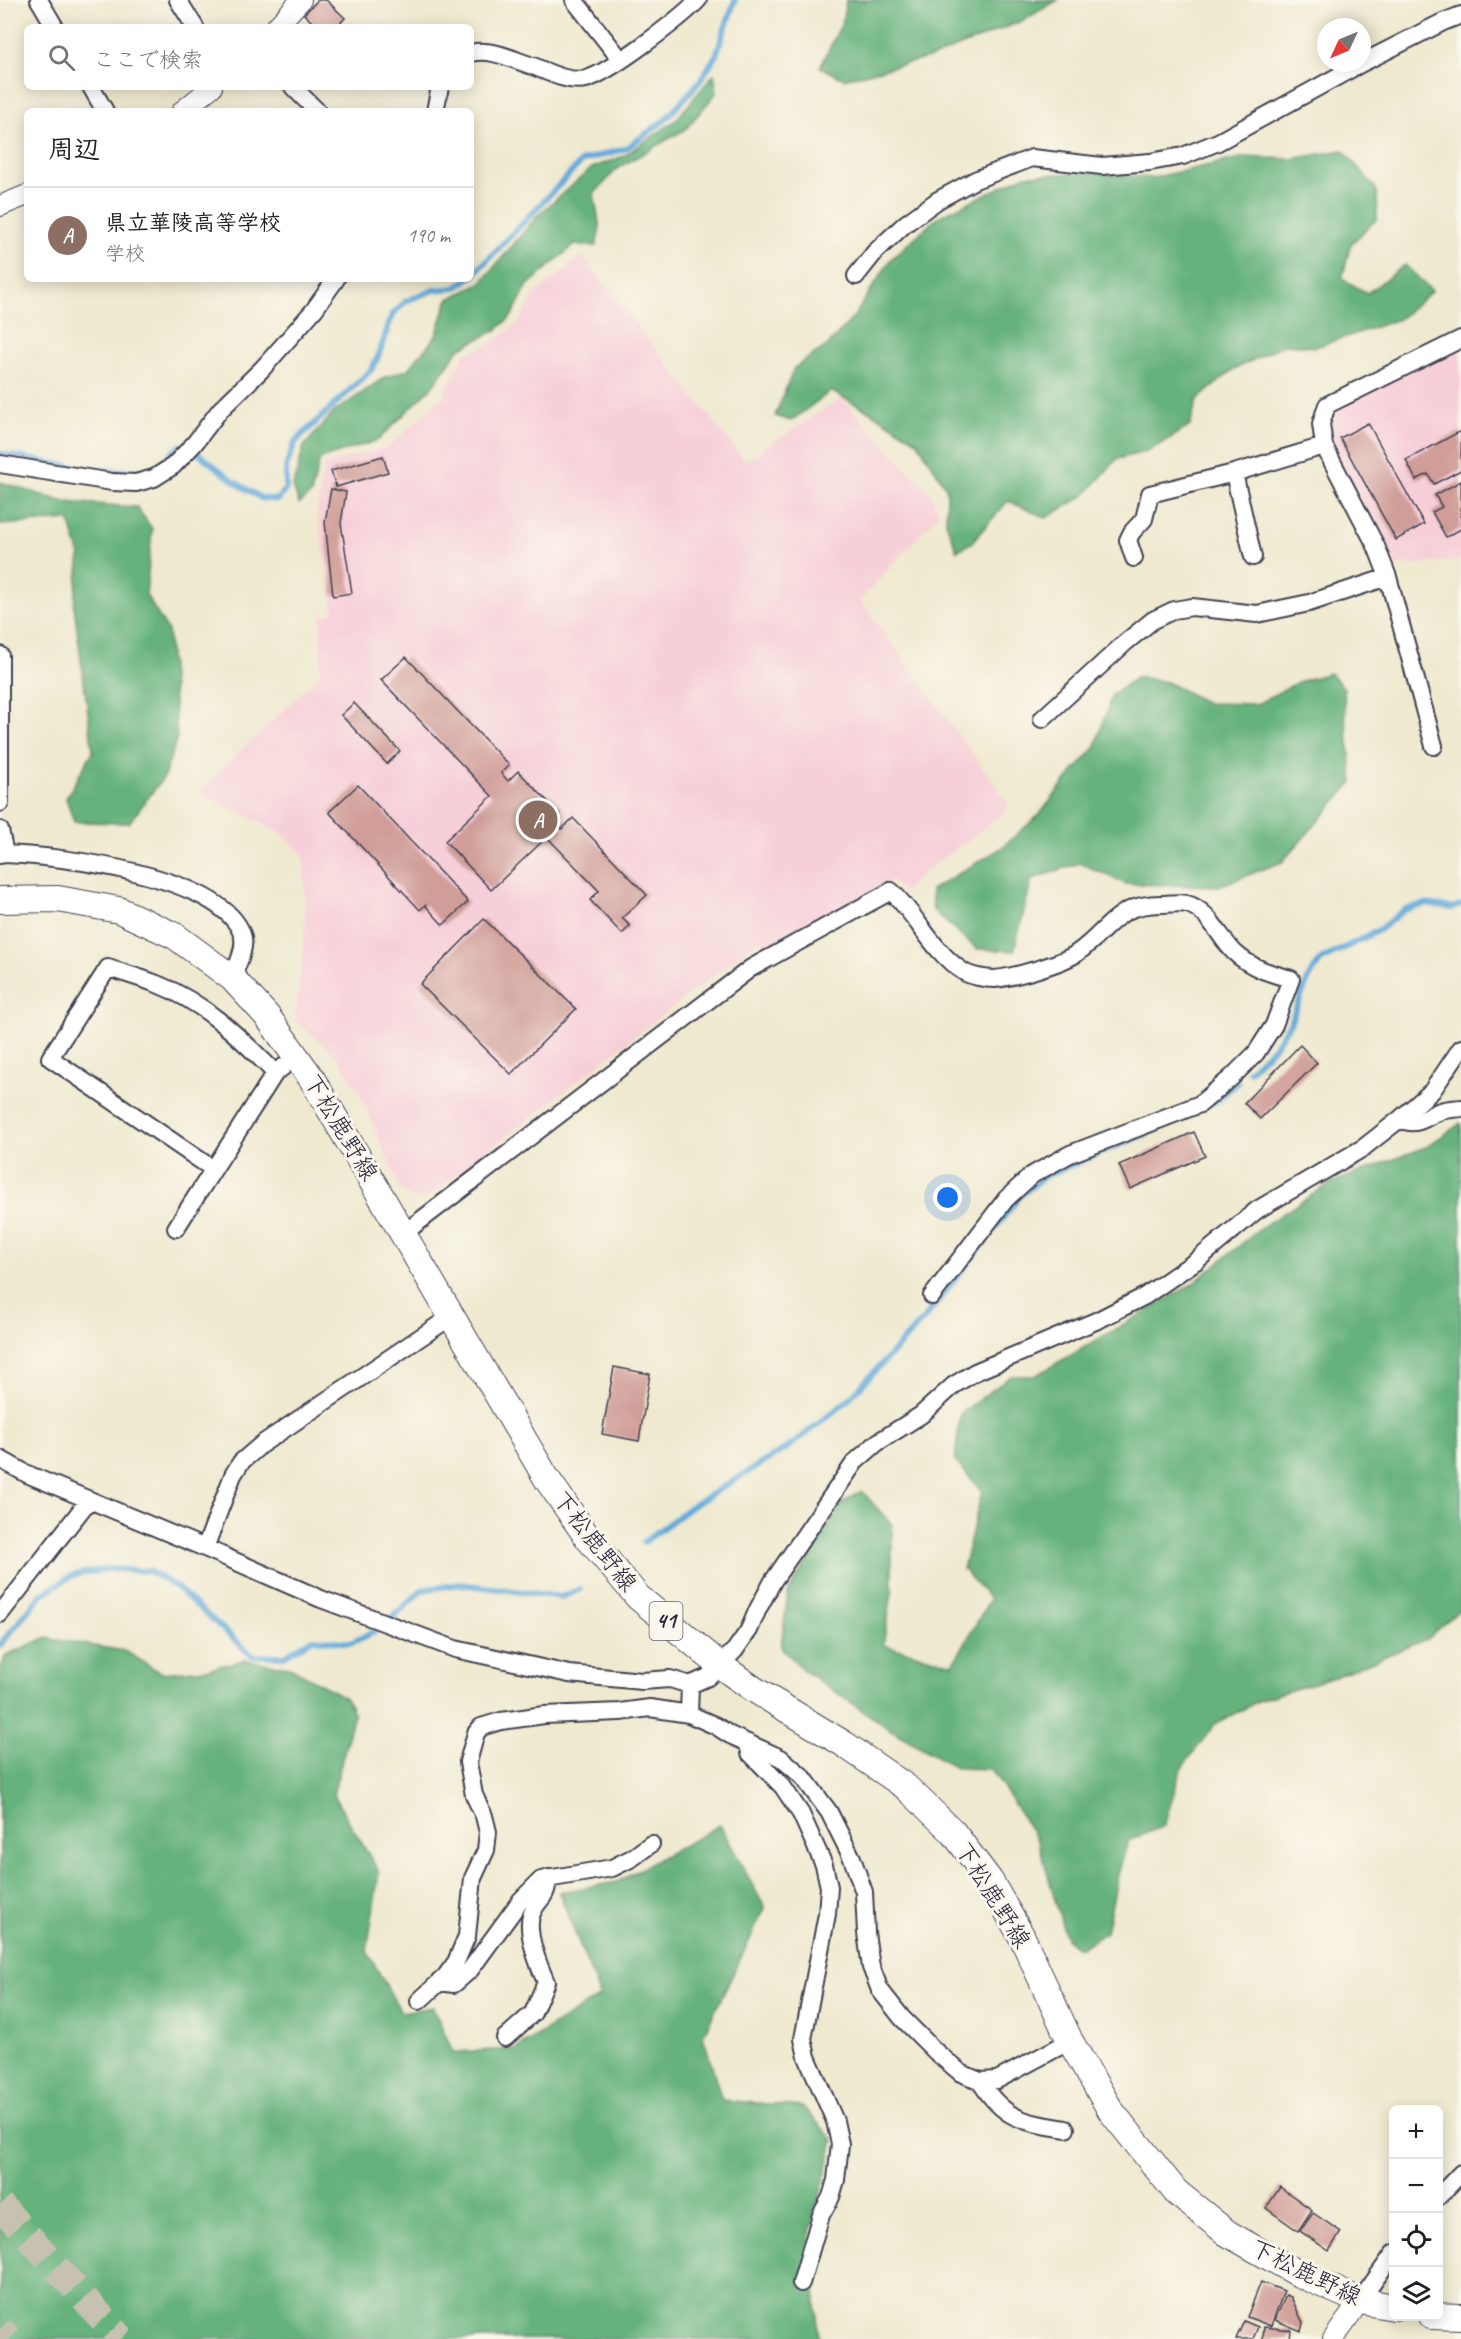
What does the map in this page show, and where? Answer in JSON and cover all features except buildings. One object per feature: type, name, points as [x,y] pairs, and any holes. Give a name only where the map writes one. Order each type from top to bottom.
[{"type":"main road","name":"下松鹿野線","points":[[0,900],[58,899],[119,910],[175,936],[232,978],[267,1016],[298,1057],[404,1233],[547,1479],[588,1538],[638,1597],[721,1666],[755,1690],[844,1744],[906,1787],[953,1832],[990,1881],[1022,1937],[1070,2042],[1111,2111],[1176,2192],[1227,2233],[1299,2274],[1360,2301],[1389,2306]]},
{"type":"main road","points":[[1443,2316],[1461,2317]]},
{"type":"street","points":[[39,0],[53,24]]},
{"type":"street","points":[[178,0],[193,24]]},
{"type":"street","points":[[279,24],[301,0]]},
{"type":"street","points":[[574,0],[621,60]]},
{"type":"street","points":[[474,52],[494,53],[567,78],[585,80],[621,60],[687,11],[698,0]]},
{"type":"street","points":[[1371,58],[1461,15]]},
{"type":"street","points":[[856,276],[875,252],[905,224],[938,200],[975,180],[1032,158],[1102,166],[1150,162],[1183,156],[1218,142],[1346,72]]},
{"type":"street","points":[[93,90],[103,108]]},
{"type":"street","points":[[186,108],[208,90]]},
{"type":"street","points":[[296,90],[314,108]]},
{"type":"street","points":[[436,108],[439,90]]},
{"type":"street","points":[[0,206],[24,196]]},
{"type":"street","points":[[0,464],[112,482],[136,483],[154,478],[172,466],[194,444],[220,410],[262,369],[314,309],[328,282]]},
{"type":"street","points":[[1434,746],[1388,577],[1376,546],[1324,446],[1321,424],[1328,405],[1461,339]]},
{"type":"street","points":[[1134,558],[1128,540],[1144,519],[1150,494],[1234,473],[1324,446]]},
{"type":"street","points":[[1234,473],[1253,556]]},
{"type":"street","points":[[1042,719],[1126,642],[1154,620],[1174,610],[1192,607],[1257,614],[1309,603],[1388,577]]},
{"type":"street","points":[[0,655],[0,803]]},
{"type":"street","points":[[0,830],[3,855],[39,855],[89,862],[147,875],[208,898],[231,915],[243,935],[241,956],[232,978]]},
{"type":"street","points":[[404,1233],[751,968],[891,891],[904,903],[948,961],[966,974],[994,979],[1048,965],[1076,954],[1128,909],[1144,903],[1187,904],[1202,911],[1233,951],[1252,966],[1291,979],[1274,1025],[1256,1053],[1231,1078],[1200,1104],[1070,1154],[1032,1175],[1006,1199],[932,1296]]},
{"type":"street","points":[[213,1169],[50,1058],[108,968],[158,984],[200,1006],[240,1038],[275,1073]]},
{"type":"street","points":[[0,1459],[27,1474],[206,1548],[321,1599],[456,1649],[569,1674],[642,1681],[670,1679],[690,1684],[708,1677],[721,1666],[749,1630],[773,1581],[855,1462],[878,1442],[921,1415],[954,1385],[975,1372],[1098,1320],[1144,1296],[1196,1261],[1257,1210],[1363,1148],[1400,1119],[1432,1091],[1461,1048]]},
{"type":"street","points":[[176,1228],[275,1073],[298,1057]]},
{"type":"street","points":[[1400,1119],[1409,1123],[1421,1121],[1441,1111],[1461,1108]]},
{"type":"street","points":[[206,1548],[233,1475],[241,1462],[262,1444],[452,1316]]},
{"type":"street","points":[[0,1614],[89,1500]]},
{"type":"street","points":[[689,1714],[690,1684]]},
{"type":"street","points":[[419,2001],[456,1962],[467,1936],[473,1878],[486,1850],[488,1832],[484,1816],[474,1795],[468,1762],[476,1733],[481,1727],[501,1721],[544,1715],[620,1712],[650,1708],[689,1714],[716,1726],[781,1758],[803,1777],[829,1812],[852,1858],[864,1892],[868,1944],[872,1967],[880,1990],[902,2018],[961,2073],[980,2081],[997,2080],[1070,2042]]},
{"type":"street","points":[[748,1743],[750,1753],[783,1787],[801,1814],[824,1865],[829,1887],[827,1914],[803,2039],[807,2057],[835,2121],[840,2144],[836,2180],[831,2197],[821,2215],[801,2283]]},
{"type":"street","points":[[439,1982],[454,1984],[470,1970],[521,1900],[541,1880],[612,1868],[632,1858],[651,1844]]},
{"type":"street","points":[[505,2038],[533,2013],[546,1982],[536,1958],[530,1927],[531,1916],[548,1891],[549,1878]]},
{"type":"street","points":[[980,2081],[991,2098],[1012,2117],[1033,2124],[1066,2128]]},
{"type":"street","points":[[1443,2192],[1461,2173]]},
{"type":"street","points":[[1332,2339],[1389,2260]]},
{"type":"shaded area","points":[[582,256],[745,461],[842,398],[933,497],[939,514],[860,600],[1009,804],[999,817],[925,871],[904,893],[892,880],[770,948],[759,940],[427,1198],[412,1198],[401,1191],[360,1094],[337,1057],[295,1020],[305,931],[304,855],[280,832],[198,792],[320,675],[321,617],[334,612],[317,512],[324,464],[387,448],[441,399],[465,353],[494,342],[519,322],[535,294]]},
{"type":"shaded area","points":[[1461,347],[1461,561],[1396,565],[1327,437],[1338,406]]},
{"type":"green space","points":[[846,0],[1058,0],[1024,20],[933,57],[844,79],[820,67],[842,23]]},
{"type":"green space","points":[[714,74],[717,92],[686,129],[618,168],[594,194],[600,228],[596,246],[574,245],[528,285],[511,317],[496,330],[459,349],[433,386],[378,440],[320,459],[311,494],[299,504],[293,486],[304,446],[334,412],[385,377],[407,370],[436,336],[448,299],[480,284],[538,215],[592,168],[624,156],[676,120]]},
{"type":"green space","points":[[1343,150],[1377,190],[1377,219],[1351,244],[1342,279],[1367,293],[1405,265],[1432,291],[1399,319],[1316,347],[1285,344],[1233,370],[1197,400],[1190,426],[1149,451],[1117,459],[1084,496],[1046,518],[1008,501],[971,543],[957,551],[946,522],[947,489],[917,441],[831,391],[791,421],[775,416],[794,368],[829,344],[855,315],[891,259],[938,217],[1026,175],[1096,173],[1152,178],[1245,157],[1291,159]]},
{"type":"green space","points":[[0,482],[65,502],[137,507],[152,529],[146,595],[168,631],[177,738],[164,777],[129,823],[74,822],[66,798],[93,751],[74,606],[80,556],[69,520],[0,525]]},
{"type":"green space","points":[[1330,673],[1344,688],[1353,782],[1282,862],[1219,886],[1126,884],[1080,863],[1032,879],[1014,951],[977,949],[933,911],[931,890],[1000,849],[1040,814],[1095,748],[1112,695],[1137,677],[1167,682],[1207,703],[1257,704],[1298,682]]},
{"type":"green space","points":[[1461,1123],[1461,1608],[1429,1638],[1334,1677],[1262,1699],[1215,1724],[1181,1769],[1164,1826],[1128,1841],[1106,1932],[1079,1949],[1066,1938],[1038,1841],[991,1769],[957,1768],[891,1730],[803,1670],[781,1647],[788,1593],[842,1503],[862,1491],[892,1525],[892,1593],[883,1645],[953,1664],[990,1599],[963,1569],[982,1491],[955,1461],[960,1414],[1011,1376],[1035,1376],[1191,1285],[1266,1224],[1331,1183],[1426,1147]]},
{"type":"green space","points":[[45,1638],[125,1651],[161,1673],[207,1669],[244,1660],[290,1667],[346,1698],[354,1714],[333,1795],[379,1872],[367,1951],[401,2012],[433,2007],[453,2052],[516,2049],[600,1996],[559,1892],[617,1882],[720,1825],[765,1908],[703,2036],[722,2100],[803,2107],[834,2141],[810,2233],[819,2339],[0,2339],[0,1671],[6,1655]]},
{"type":"waterway","points":[[474,274],[582,161],[627,148],[666,119],[700,81],[716,55],[735,0]]},
{"type":"waterway","points":[[198,453],[235,482],[261,498],[278,500],[286,488],[286,467],[295,442],[371,370],[378,357],[392,315],[406,301],[434,290],[455,288],[464,282]]},
{"type":"waterway","points":[[0,454],[79,468],[123,472],[155,467],[180,446]]},
{"type":"waterway","points":[[1249,1071],[1274,1047],[1290,1023],[1309,977],[1321,960],[1379,930],[1404,910],[1426,904],[1451,908],[1461,905]]},
{"type":"waterway","points":[[1213,1103],[1238,1083]]},
{"type":"waterway","points":[[644,1542],[692,1506],[790,1446],[847,1401],[923,1320],[1021,1195],[1045,1176],[1172,1123]]},
{"type":"waterway","points":[[0,1645],[41,1595],[73,1575],[108,1569],[149,1571],[176,1587],[253,1656],[284,1656],[313,1639],[351,1643],[375,1631]]},
{"type":"waterway","points":[[392,1618],[422,1590],[460,1584],[562,1597],[580,1589]]},
{"type":"tunnel","points":[[0,2205],[121,2339]]},
{"type":"tunnel","points":[[0,2329],[9,2339]]},
{"type":"place","name":"県立華陵高等学校","points":[[538,820]]}]
